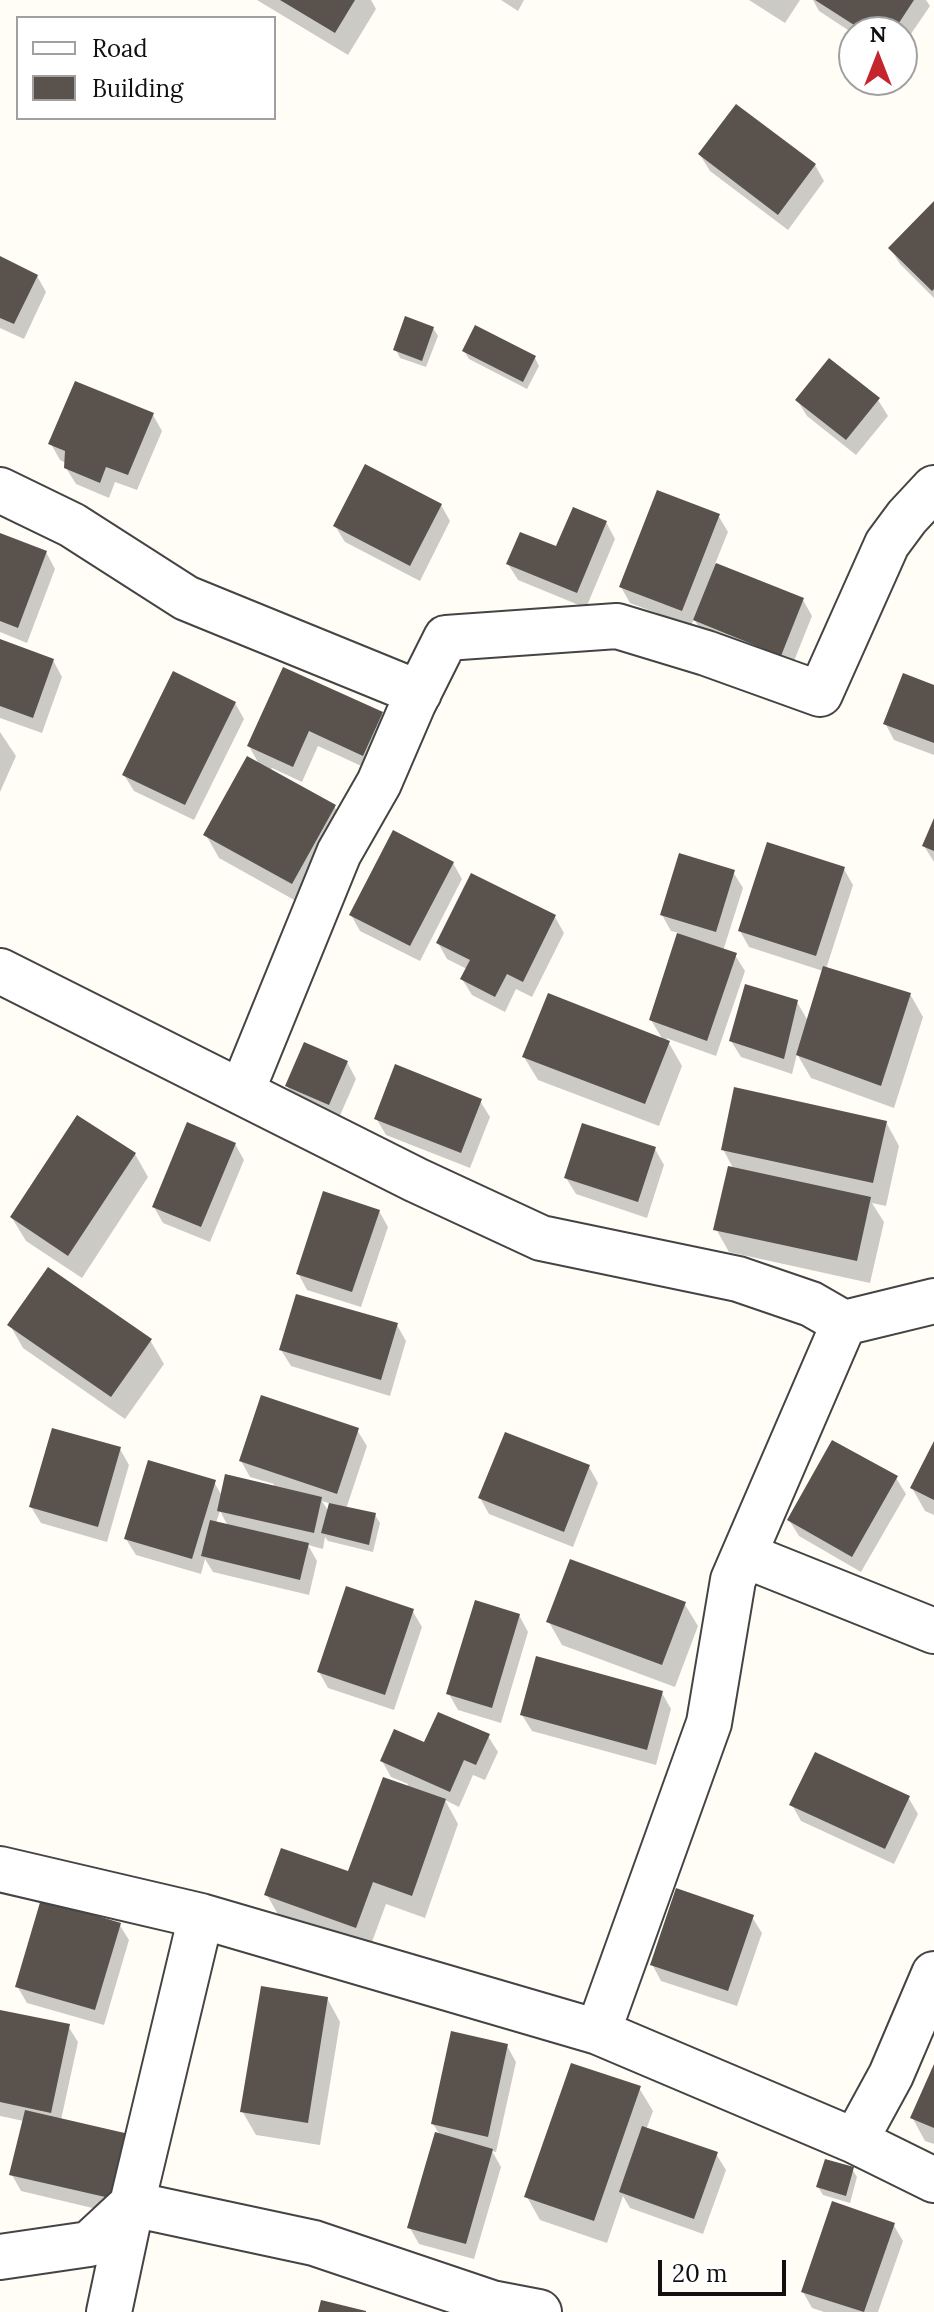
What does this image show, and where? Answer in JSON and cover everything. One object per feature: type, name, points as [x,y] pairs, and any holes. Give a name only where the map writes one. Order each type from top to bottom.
[{"type":"street","points":[[242,1091],[339,853],[379,783],[446,638],[617,626],[706,653],[820,694],[887,544],[934,488]]},
{"type":"street","points":[[0,490],[72,525],[186,598],[419,693]]},
{"type":"street","points":[[0,971],[416,1180],[541,1238],[738,1279],[811,1304],[844,1323],[934,1301]]},
{"type":"street","points":[[598,2032],[709,1723],[733,1580],[844,1323]]},
{"type":"street","points":[[744,1555],[934,1631]]},
{"type":"street","points":[[0,1869],[201,1916],[598,2032],[855,2141],[934,2180]]},
{"type":"street","points":[[109,2312],[201,1916]]},
{"type":"street","points":[[855,2141],[891,2075],[934,1974]]},
{"type":"street","points":[[0,2257],[89,2244],[132,2204]]},
{"type":"street","points":[[132,2204],[314,2243],[492,2303],[539,2312]]},
{"type":"building","points":[[280,0],[355,0],[335,33]]},
{"type":"building","points":[[815,0],[914,0],[904,16],[840,16]]},
{"type":"building","points":[[736,104],[816,164],[778,215],[698,154]]},
{"type":"building","points":[[934,201],[934,289],[932,291],[888,248]]},
{"type":"building","points":[[0,256],[38,275],[14,324],[0,318]]},
{"type":"building","points":[[405,316],[434,327],[422,361],[393,350]]},
{"type":"building","points":[[475,325],[536,356],[523,382],[462,351]]},
{"type":"building","points":[[829,358],[880,398],[846,440],[795,400]]},
{"type":"building","points":[[75,381],[154,413],[128,475],[106,467],[100,483],[64,468],[65,451],[48,444]]},
{"type":"building","points":[[365,464],[442,504],[410,566],[333,526]]},
{"type":"building","points":[[657,490],[720,514],[682,611],[619,587]]},
{"type":"building","points":[[573,507],[607,521],[577,593],[506,564],[520,532],[556,546]]},
{"type":"building","points":[[0,533],[47,551],[18,628],[0,621]]},
{"type":"building","points":[[716,563],[804,598],[781,656],[693,620]]},
{"type":"building","points":[[0,639],[54,659],[33,718],[0,706]]},
{"type":"building","points":[[283,667],[383,712],[363,756],[309,731],[293,767],[247,746]]},
{"type":"building","points":[[173,671],[236,702],[185,805],[122,775]]},
{"type":"building","points":[[903,673],[934,685],[934,743],[883,724]]},
{"type":"building","points":[[247,756],[336,805],[292,884],[203,835]]},
{"type":"building","points":[[934,818],[934,851],[922,846]]},
{"type":"building","points":[[393,830],[454,862],[410,946],[349,915]]},
{"type":"building","points":[[767,842],[845,867],[816,956],[738,931]]},
{"type":"building","points":[[679,853],[735,870],[716,932],[660,915]]},
{"type":"building","points":[[471,873],[556,915],[523,982],[507,974],[495,997],[460,979],[470,960],[436,943]]},
{"type":"building","points":[[677,933],[737,953],[707,1041],[649,1020]]},
{"type":"building","points":[[823,966],[911,993],[881,1086],[796,1055]]},
{"type":"building","points":[[745,984],[798,1000],[784,1059],[729,1041]]},
{"type":"building","points":[[548,993],[670,1041],[645,1104],[522,1057]]},
{"type":"building","points":[[304,1042],[348,1061],[329,1105],[285,1086]]},
{"type":"building","points":[[395,1064],[482,1099],[461,1153],[374,1119]]},
{"type":"building","points":[[734,1087],[887,1121],[873,1183],[721,1150]]},
{"type":"building","points":[[77,1115],[136,1153],[68,1256],[10,1217]]},
{"type":"building","points":[[187,1122],[236,1143],[201,1227],[152,1207]]},
{"type":"building","points":[[582,1123],[656,1147],[638,1202],[564,1178]]},
{"type":"building","points":[[728,1166],[871,1197],[857,1261],[713,1230]]},
{"type":"building","points":[[323,1191],[380,1210],[352,1292],[296,1274]]},
{"type":"building","points":[[48,1267],[152,1339],[111,1397],[7,1325]]},
{"type":"building","points":[[296,1294],[398,1323],[381,1380],[279,1350]]},
{"type":"building","points":[[261,1395],[359,1428],[337,1494],[239,1461]]},
{"type":"building","points":[[52,1428],[121,1447],[98,1527],[29,1507]]},
{"type":"building","points":[[505,1432],[590,1465],[564,1532],[478,1498]]},
{"type":"building","points":[[832,1440],[898,1476],[852,1557],[787,1520]]},
{"type":"building","points":[[934,1441],[934,1500],[910,1488]]},
{"type":"building","points":[[148,1460],[216,1480],[192,1559],[124,1539]]},
{"type":"building","points":[[225,1474],[322,1497],[314,1533],[217,1511]]},
{"type":"building","points":[[329,1503],[376,1513],[369,1545],[321,1533]]},
{"type":"building","points":[[210,1520],[309,1543],[300,1580],[201,1556]]},
{"type":"building","points":[[570,1559],[686,1602],[662,1665],[546,1622]]},
{"type":"building","points":[[346,1586],[414,1609],[385,1695],[317,1672]]},
{"type":"building","points":[[475,1600],[520,1614],[492,1708],[446,1694]]},
{"type":"building","points":[[536,1656],[663,1691],[647,1750],[520,1715]]},
{"type":"building","points":[[438,1712],[490,1734],[476,1765],[464,1760],[450,1792],[380,1761],[394,1729],[424,1742]]},
{"type":"building","points":[[815,1752],[910,1796],[885,1849],[789,1805]]},
{"type":"building","points":[[383,1777],[446,1799],[412,1896],[373,1882],[356,1928],[264,1895],[281,1848],[348,1871]]},
{"type":"building","points":[[676,1888],[754,1915],[728,1991],[650,1965]]},
{"type":"building","points":[[41,1899],[121,1923],[95,2010],[15,1987]]},
{"type":"building","points":[[261,1986],[328,1997],[308,2123],[240,2112]]},
{"type":"building","points":[[0,2010],[70,2024],[51,2113],[0,2102]]},
{"type":"building","points":[[451,2031],[508,2044],[488,2137],[431,2124]]},
{"type":"building","points":[[571,2063],[641,2086],[594,2221],[524,2197]]},
{"type":"building","points":[[934,2064],[934,2128],[910,2118]]},
{"type":"building","points":[[25,2110],[129,2134],[114,2199],[9,2175]]},
{"type":"building","points":[[642,2126],[718,2152],[694,2219],[619,2192]]},
{"type":"building","points":[[435,2132],[493,2149],[466,2244],[407,2228]]},
{"type":"building","points":[[825,2159],[854,2167],[846,2196],[816,2187]]},
{"type":"building","points":[[832,2201],[895,2223],[864,2312],[801,2292]]},
{"type":"building","points":[[321,2300],[366,2311],[366,2312],[318,2312]]}]
